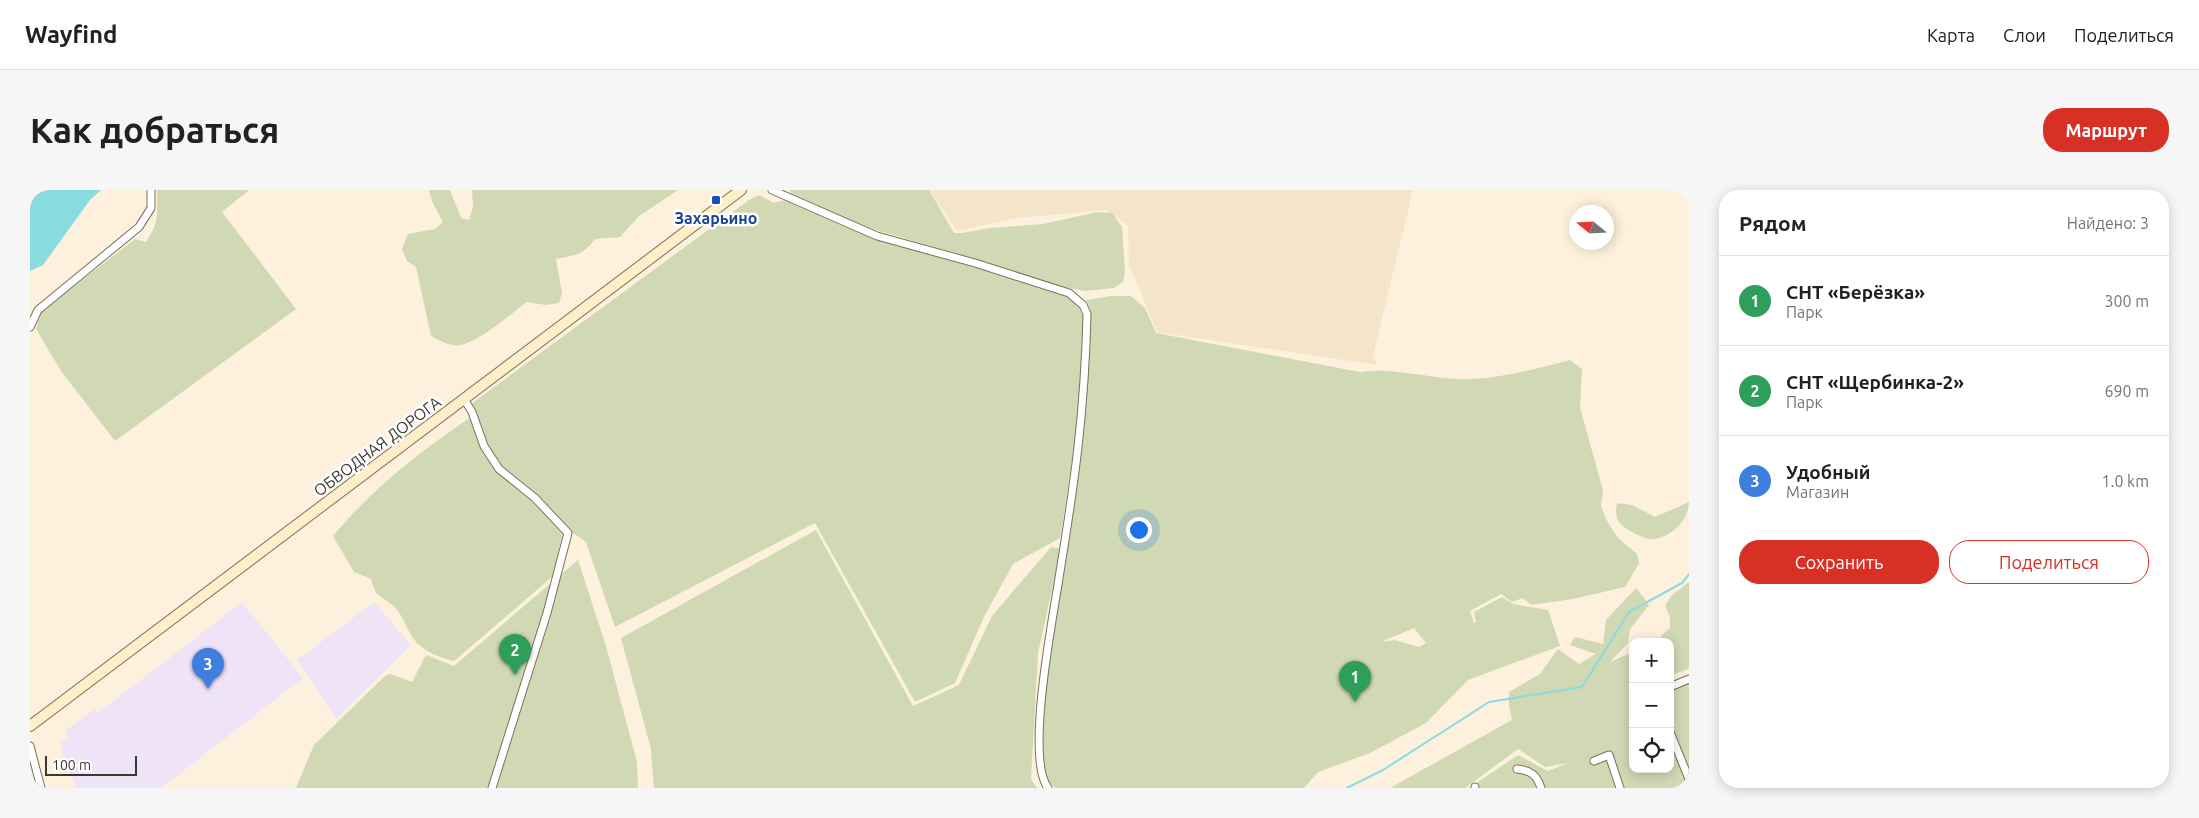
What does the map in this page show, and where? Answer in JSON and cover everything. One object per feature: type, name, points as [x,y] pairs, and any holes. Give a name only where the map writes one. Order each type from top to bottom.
[{"type":"main road","name":"ОБВОДНАЯ ДОРОГА","points":[[30,726],[741,190]]},
{"type":"street","points":[[30,326],[38,310],[139,227],[152,208],[152,190]]},
{"type":"street","points":[[772,190],[877,236],[975,263],[1069,293],[1083,305],[1087,314],[1085,375],[1078,446],[1044,664],[1040,764],[1044,783],[1048,788]]},
{"type":"street","points":[[464,399],[472,412],[484,446],[499,469],[535,498],[568,533],[547,614],[492,788]]},
{"type":"street","points":[[1674,685],[1689,679]]},
{"type":"street","points":[[1674,742],[1689,779]]},
{"type":"street","points":[[30,746],[41,788]]},
{"type":"street","points":[[1594,761],[1609,755],[1620,788]]},
{"type":"street","points":[[1517,769],[1528,770],[1538,780],[1541,788]]},
{"type":"shaded area","points":[[929,190],[1413,190],[1373,356],[1377,365],[1157,332],[1129,264],[1128,226],[1106,210],[1018,218],[957,231]]},
{"type":"shaded area","points":[[242,602],[303,678],[161,788],[75,788],[74,779],[63,766],[61,742],[69,737],[65,731],[95,709],[98,713]]},
{"type":"shaded area","points":[[374,602],[411,645],[336,719],[297,660]]},
{"type":"green space","points":[[157,190],[249,190],[222,212],[296,309],[115,441],[61,371],[36,329],[41,312],[135,239],[146,242],[156,223]]},
{"type":"green space","points":[[429,190],[450,190],[461,218],[469,220],[473,207],[472,190],[678,190],[639,216],[620,237],[595,239],[583,251],[556,259],[562,293],[559,303],[546,305],[527,302],[478,338],[461,345],[453,345],[431,336],[416,267],[407,261],[402,249],[408,234],[435,229],[443,222],[432,201]]},
{"type":"green space","points":[[790,190],[929,190],[954,233],[1043,224],[1098,212],[1112,213],[1122,227],[1125,272],[1123,282],[1114,288],[1085,291],[1053,285],[956,253],[865,227],[791,193]]},
{"type":"green space","points":[[759,195],[774,203],[785,200],[870,237],[1055,291],[1068,297],[1075,303],[1083,315],[1085,329],[1077,423],[1060,538],[1013,564],[984,617],[955,683],[915,702],[815,523],[615,627],[586,542],[573,533],[537,494],[499,463],[486,442],[471,404],[749,200]]},
{"type":"green space","points":[[1111,296],[1131,296],[1145,308],[1156,333],[1360,372],[1385,371],[1474,379],[1515,373],[1570,360],[1582,369],[1580,408],[1603,490],[1601,506],[1606,519],[1617,537],[1637,554],[1639,563],[1625,587],[1573,599],[1531,605],[1523,598],[1512,602],[1501,594],[1470,611],[1474,623],[1476,623],[1474,612],[1502,597],[1513,604],[1548,610],[1560,646],[1468,680],[1426,723],[1370,753],[1318,772],[1304,788],[1055,788],[1046,779],[1042,759],[1046,672],[1077,480],[1088,380],[1090,309],[1086,300]],"holes":[[[1414,628],[1426,643],[1419,647],[1395,640],[1381,642]]]},
{"type":"green space","points":[[471,417],[481,447],[563,531],[553,576],[454,661],[424,649],[416,642],[396,609],[376,593],[371,579],[354,572],[333,536],[380,487],[433,443]]},
{"type":"green space","points":[[1689,502],[1683,521],[1673,531],[1661,538],[1650,539],[1640,536],[1622,525],[1616,515],[1617,503],[1632,505],[1655,517]]},
{"type":"green space","points":[[816,530],[913,706],[959,685],[992,616],[1051,547],[1061,549],[1038,653],[1031,779],[1037,788],[654,788],[651,749],[621,638]]},
{"type":"green space","points":[[578,560],[606,646],[637,762],[638,788],[296,788],[314,745],[385,676],[390,674],[412,682],[426,655],[454,666]]},
{"type":"green space","points":[[1689,582],[1689,669],[1674,674],[1674,638],[1661,638],[1670,628],[1670,617],[1665,606],[1671,596]]},
{"type":"green space","points":[[1636,588],[1649,605],[1630,629],[1628,643],[1610,662],[1629,654],[1629,773],[1674,773],[1674,681],[1689,675],[1689,788],[1469,788],[1518,755],[1548,771],[1568,763],[1545,767],[1518,749],[1465,788],[1390,788],[1512,720],[1509,692],[1540,674],[1558,649],[1579,664],[1596,654],[1570,645],[1575,637],[1603,644],[1606,620]]},
{"type":"water","points":[[30,190],[101,190],[90,200],[43,265],[30,271]]},
{"type":"waterway","points":[[1347,788],[1383,770],[1489,702],[1582,687],[1629,612],[1682,583],[1689,574]]},
{"type":"place","name":"Захарьино","points":[[716,200]]},
{"type":"place","name":"СНТ «Щербинка-2»","points":[[515,675]]},
{"type":"place","name":"Удобный","points":[[208,689]]},
{"type":"place","name":"СНТ «Берёзка»","points":[[1355,702]]}]
